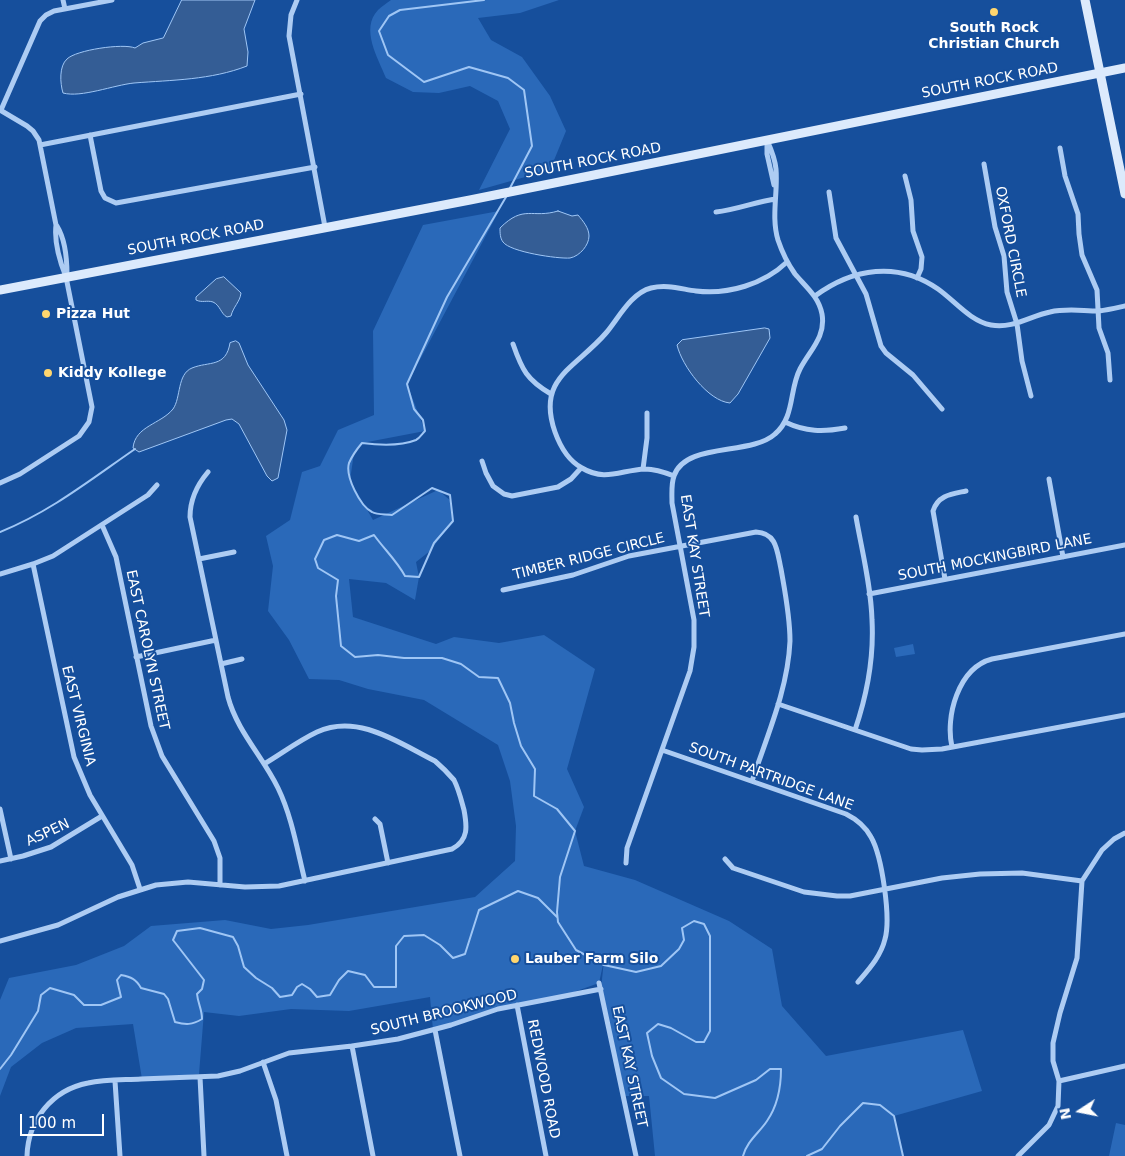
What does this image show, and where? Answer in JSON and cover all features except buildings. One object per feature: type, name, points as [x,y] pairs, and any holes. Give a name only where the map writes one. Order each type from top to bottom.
[{"type":"main road","points":[[1085,0],[1125,194]]},
{"type":"main road","name":"SOUTH ROCK ROAD","points":[[0,290],[470,200],[1125,68]]},
{"type":"street","points":[[63,0],[64,9]]},
{"type":"street","points":[[0,483],[20,474],[79,436],[89,422],[92,404],[66,277],[67,263],[61,232],[56,225],[40,145],[33,131],[1,110],[37,25],[46,15],[64,9],[112,0]]},
{"type":"street","points":[[297,0],[291,15],[289,36],[325,227]]},
{"type":"street","points":[[40,145],[301,94]]},
{"type":"street","points":[[90,135],[101,192],[105,198],[116,203],[314,167]]},
{"type":"street","points":[[767,140],[767,154],[775,190],[778,241],[787,262],[815,296],[822,314],[822,329],[817,345],[805,360],[795,381],[786,422],[810,431],[831,431],[845,428]]},
{"type":"street","points":[[1060,148],[1065,176],[1078,214],[1082,255],[1097,290],[1099,328],[1108,353],[1110,380]]},
{"type":"street","name":"OXFORD CIRCLE","points":[[984,164],[994,227],[1004,256],[1007,292],[1017,324],[1022,361],[1031,396]]},
{"type":"street","points":[[905,176],[911,200],[912,231],[922,256],[921,269],[917,278]]},
{"type":"street","points":[[829,192],[836,238],[866,294],[881,346],[886,353],[913,375],[942,409]]},
{"type":"street","points":[[716,212],[775,200]]},
{"type":"street","points":[[674,476],[656,470],[643,469],[607,476],[581,468],[568,456],[558,439],[551,418],[554,386],[562,375],[604,335],[634,298],[643,292],[650,289],[668,287],[695,291],[715,291],[752,285],[771,276],[787,262]]},
{"type":"street","points":[[815,296],[835,282],[856,274],[886,271],[917,278],[938,290],[975,318],[1000,326],[1017,324],[1040,314],[1057,310],[1099,311],[1125,306]]},
{"type":"street","points":[[513,344],[522,368],[527,375],[552,394]]},
{"type":"street","points":[[643,469],[647,438],[647,413]]},
{"type":"street","name":"EAST KAY STREET","points":[[626,863],[628,848],[690,671],[694,647],[693,610],[672,503],[674,476],[682,464],[694,457],[764,442],[776,434],[786,422]]},
{"type":"street","points":[[482,461],[486,473],[494,486],[504,494],[512,496],[558,487],[571,479],[581,468]]},
{"type":"street","points":[[208,472],[197,488],[190,517],[221,664],[233,713],[278,787],[286,807],[304,881]]},
{"type":"street","points":[[1049,479],[1063,557]]},
{"type":"street","points":[[0,574],[53,556],[148,495],[157,485]]},
{"type":"street","points":[[945,579],[933,511],[936,503],[944,497],[966,491]]},
{"type":"street","points":[[855,730],[865,696],[871,658],[872,622],[856,517]]},
{"type":"street","name":"EAST CAROLYN STREET","points":[[102,525],[116,557],[148,716],[162,756],[211,835],[218,850],[220,885]]},
{"type":"street","name":"TIMBER RIDGE CIRCLE","points":[[503,590],[581,573],[629,556],[756,532],[766,534],[774,541],[776,546],[790,624],[787,666],[778,704]]},
{"type":"street","name":"SOUTH MOCKINGBIRD LANE","points":[[869,594],[1125,545]]},
{"type":"street","points":[[199,559],[234,552]]},
{"type":"street","name":"EAST VIRGINIA","points":[[33,564],[74,757],[90,795],[129,860],[140,889]]},
{"type":"street","points":[[952,748],[949,731],[951,715],[962,682],[976,666],[992,659],[1125,634]]},
{"type":"street","points":[[136,657],[216,640]]},
{"type":"street","points":[[221,664],[242,659]]},
{"type":"street","points":[[752,781],[778,704],[911,748],[932,750],[952,748],[1125,715]]},
{"type":"street","points":[[0,940],[58,925],[118,897],[140,889],[188,882],[245,887],[272,887],[452,850],[466,836],[467,825],[460,793],[450,776],[435,761],[372,730],[351,726],[328,728],[314,734],[264,764]]},
{"type":"street","name":"SOUTH PARTRIDGE LANE","points":[[662,750],[846,814],[859,822],[868,832],[874,843],[884,889],[887,924],[885,940],[877,959],[858,982]]},
{"type":"street","points":[[0,808],[11,859]]},
{"type":"street","name":"ASPEN","points":[[0,861],[50,847],[102,816]]},
{"type":"street","points":[[375,819],[380,824],[388,863]]},
{"type":"street","points":[[1018,1156],[1042,1133],[1052,1120],[1058,1106],[1059,1080],[1053,1061],[1053,1043],[1077,958],[1082,881],[1102,850],[1125,833]]},
{"type":"street","points":[[726,859],[733,868],[814,894],[843,896],[941,878],[980,874],[1022,873],[1082,881]]},
{"type":"street","name":"EAST KAY STREET","points":[[600,986],[636,1156]]},
{"type":"street","name":"SOUTH BROOKWOOD","points":[[27,1156],[28,1142],[38,1115],[54,1098],[88,1082],[230,1074],[295,1051],[352,1046],[398,1039],[467,1021],[498,1009],[600,986]]},
{"type":"street","name":"REDWOOD ROAD","points":[[517,1005],[546,1156]]},
{"type":"street","points":[[435,1030],[460,1156]]},
{"type":"street","points":[[352,1046],[373,1156]]},
{"type":"street","points":[[263,1062],[276,1100],[286,1156]]},
{"type":"street","points":[[1059,1080],[1125,1066]]},
{"type":"street","points":[[200,1076],[204,1156]]},
{"type":"street","points":[[115,1080],[120,1156]]},
{"type":"shaded area","points":[[182,0],[255,0],[244,29],[248,52],[247,66],[205,77],[126,84],[88,93],[63,93],[61,75],[64,62],[67,59],[80,53],[100,48],[121,46],[135,48],[143,43],[163,38]]},
{"type":"shaded area","points":[[391,0],[559,0],[520,13],[478,18],[491,40],[522,57],[550,96],[566,131],[550,170],[479,190],[510,129],[498,101],[470,86],[439,93],[413,92],[386,78],[372,44],[371,26],[378,10]]},
{"type":"shaded area","points":[[499,211],[407,384],[425,431],[362,443],[354,453],[350,480],[373,520],[438,490],[451,501],[453,521],[430,551],[416,562],[419,577],[415,600],[386,583],[349,579],[353,617],[436,644],[454,637],[499,643],[544,635],[595,669],[567,769],[584,807],[575,831],[584,866],[635,880],[729,921],[772,949],[782,1006],[826,1056],[963,1030],[982,1091],[894,1116],[903,1156],[655,1156],[649,1096],[623,1096],[601,989],[604,960],[599,983],[557,998],[483,1014],[433,1030],[430,997],[349,1011],[291,1009],[239,1016],[204,1012],[199,1074],[142,1079],[133,1024],[76,1028],[42,1043],[11,1067],[0,1096],[0,1000],[9,978],[76,965],[124,946],[151,926],[225,920],[271,929],[308,925],[475,897],[515,861],[516,826],[510,781],[498,745],[424,700],[368,689],[339,680],[309,679],[289,640],[268,611],[273,566],[266,536],[290,520],[302,472],[320,466],[338,430],[374,415],[373,331],[423,225]]},
{"type":"shaded area","points":[[558,211],[572,216],[578,215],[588,230],[589,239],[586,246],[574,257],[555,257],[524,252],[507,246],[503,242],[500,228],[516,216],[528,213],[541,214]]},
{"type":"shaded area","points":[[224,277],[241,293],[231,316],[227,317],[213,302],[196,300],[196,297],[216,279]]},
{"type":"shaded area","points":[[769,329],[770,338],[738,394],[730,403],[713,396],[697,381],[684,363],[677,345],[682,340]]},
{"type":"shaded area","points":[[236,341],[239,343],[248,365],[284,420],[287,430],[278,478],[272,481],[267,476],[239,424],[232,419],[139,452],[133,448],[138,435],[143,430],[173,409],[187,371],[221,360],[228,351],[230,343]]},
{"type":"shaded area","points":[[913,644],[915,654],[896,657],[894,648]]},
{"type":"shaded area","points":[[1116,1123],[1125,1125],[1125,1156],[1109,1156]]},
{"type":"waterway","points":[[484,0],[400,10],[389,16],[379,31],[388,55],[424,82],[469,67],[508,78],[524,90],[532,146],[510,188]]},
{"type":"waterway","points":[[506,197],[447,297],[407,384],[414,409],[423,420],[425,431],[416,440],[403,443],[382,445],[362,443],[349,463],[348,469],[354,490],[367,509],[372,512],[392,515],[432,488],[450,495],[453,521],[434,543],[419,577],[405,576],[374,535],[359,541],[337,535],[324,540],[315,559],[318,568],[338,580],[336,596],[341,646],[355,657],[378,655],[404,658],[442,658],[461,664],[479,677],[498,678],[510,703],[521,746],[535,769],[534,796],[557,809],[575,831],[560,877],[557,912],[558,922],[576,950],[604,965],[636,972],[661,966],[679,949],[684,940],[682,928],[694,921],[704,924],[710,936],[710,1031],[704,1042],[696,1042],[671,1028],[658,1024],[647,1033],[652,1056],[661,1078],[684,1094],[715,1098],[756,1080],[770,1069],[781,1069],[774,1109],[747,1146],[743,1156]]},
{"type":"waterway","points":[[0,532],[53,505],[135,449]]},
{"type":"waterway","points":[[0,1069],[11,1055],[38,1011],[41,995],[50,988],[74,995],[84,1005],[101,1005],[121,997],[117,980],[121,975],[133,979],[141,988],[164,994],[168,999],[175,1022],[189,1024],[202,1019],[197,994],[202,989],[204,980],[173,940],[177,931],[200,928],[233,937],[238,946],[244,967],[256,978],[272,988],[280,997],[292,995],[297,987],[302,984],[317,997],[330,995],[339,980],[348,971],[365,975],[374,987],[396,987],[396,946],[404,936],[424,935],[440,945],[453,958],[465,954],[479,910],[518,891],[538,898],[557,917]]},
{"type":"waterway","points":[[807,1156],[822,1149],[840,1126],[863,1103],[880,1105],[894,1116],[903,1156]]},
{"type":"place","name":"South Rock Christian Church","points":[[994,12]]},
{"type":"place","name":"Pizza Hut","points":[[46,314]]},
{"type":"place","name":"Kiddy Kollege","points":[[48,373]]},
{"type":"place","name":"Lauber Farm Silo","points":[[515,959]]}]
